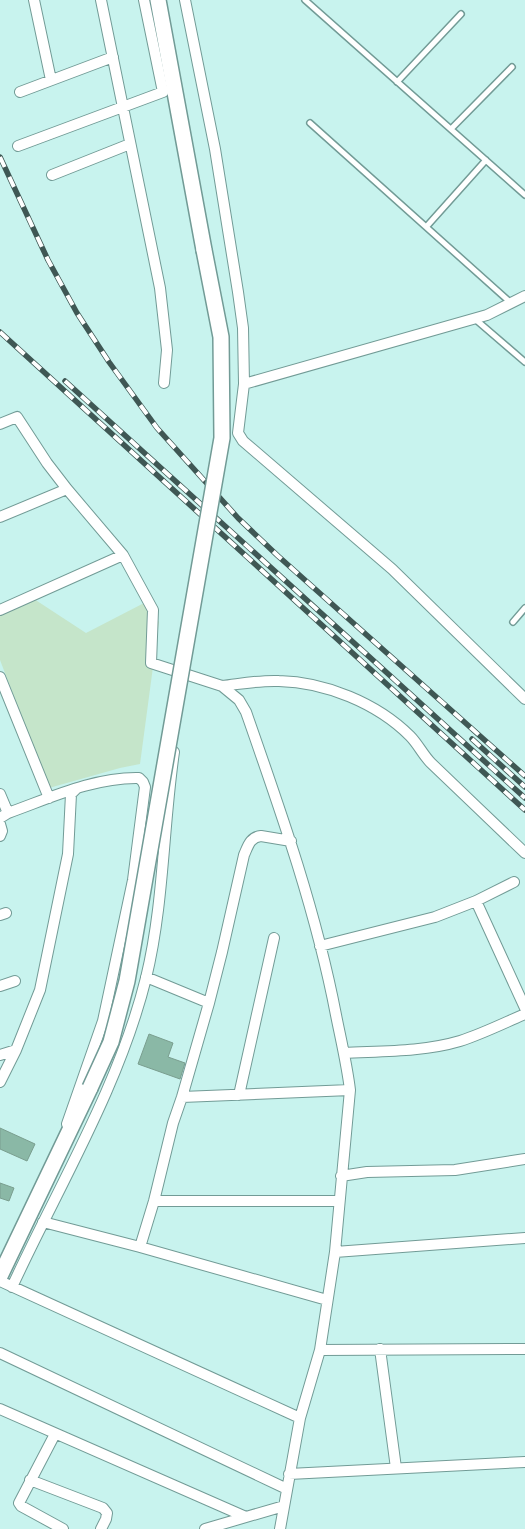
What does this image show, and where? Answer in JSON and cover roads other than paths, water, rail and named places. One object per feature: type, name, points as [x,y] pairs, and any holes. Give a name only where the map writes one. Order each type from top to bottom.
[{"type":"main road","points":[[0,1276],[111,1042],[127,982],[222,438],[221,337],[158,0]]},
{"type":"street","points":[[34,0],[51,80]]},
{"type":"street","points":[[101,0],[160,288],[166,350],[164,383]]},
{"type":"street","points":[[18,146],[163,92],[144,0]]},
{"type":"street","points":[[185,0],[215,149],[243,328],[244,384],[238,429],[240,437],[392,569],[525,699]]},
{"type":"street","points":[[20,92],[113,57]]},
{"type":"street","points":[[52,175],[130,144]]},
{"type":"street","points":[[244,384],[475,319],[525,296]]},
{"type":"street","points":[[0,424],[17,418],[67,489],[123,555],[153,610],[151,663],[222,686],[239,700],[246,712],[291,840],[331,989],[350,1090],[338,1201],[335,1252],[320,1350],[300,1418],[280,1529]]},
{"type":"street","points":[[0,517],[67,489]]},
{"type":"street","points":[[0,610],[123,555]]},
{"type":"street","points":[[12,1286],[95,1116],[127,1043],[146,977],[160,898],[171,772],[186,675]]},
{"type":"street","points":[[0,677],[2,688],[49,798]]},
{"type":"street","points":[[222,686],[268,681],[289,681],[336,692],[368,704],[410,736],[430,761],[525,853]]},
{"type":"street","points":[[0,794],[4,816],[77,788],[122,778],[140,778],[145,787],[133,880],[102,1021],[72,1105],[60,1151]]},
{"type":"street","points":[[0,1082],[16,1050],[40,990],[68,854],[71,794],[77,788]]},
{"type":"street","points":[[0,824],[2,831],[0,836]]},
{"type":"street","points":[[140,1247],[154,1201],[173,1123],[209,1002],[244,855],[249,842],[256,836],[291,840]]},
{"type":"street","points":[[320,946],[415,923],[476,901],[514,882]]},
{"type":"street","points":[[476,901],[525,1008]]},
{"type":"street","points":[[239,1095],[274,938]]},
{"type":"street","points":[[146,977],[209,1002]]},
{"type":"street","points":[[0,986],[16,981]]},
{"type":"street","points":[[344,1053],[417,1049],[442,1045],[478,1034],[525,1014]]},
{"type":"street","points":[[0,1055],[16,1050]]},
{"type":"street","points":[[182,1097],[350,1090]]},
{"type":"street","points":[[341,1176],[367,1172],[455,1170],[525,1159]]},
{"type":"street","points":[[154,1201],[338,1201]]},
{"type":"street","points":[[43,1222],[140,1247],[327,1300]]},
{"type":"street","points":[[335,1252],[525,1238]]},
{"type":"street","points":[[0,1281],[300,1418]]},
{"type":"street","points":[[380,1349],[396,1468]]},
{"type":"street","points":[[320,1350],[525,1349]]},
{"type":"street","points":[[0,1352],[287,1490]]},
{"type":"street","points":[[0,1409],[246,1517]]},
{"type":"street","points":[[55,1434],[19,1502],[20,1505],[63,1529]]},
{"type":"street","points":[[289,1474],[525,1462]]},
{"type":"street","points":[[30,1480],[103,1508],[107,1516],[101,1529]]},
{"type":"street","points":[[205,1529],[284,1506]]},
{"type":"lane","points":[[306,0],[525,195]]},
{"type":"lane","points":[[398,82],[461,14]]},
{"type":"lane","points":[[451,129],[512,66]]},
{"type":"lane","points":[[310,123],[512,303]]},
{"type":"lane","points":[[427,226],[486,160]]},
{"type":"lane","points":[[475,319],[525,362]]},
{"type":"lane","points":[[513,622],[525,608]]},
{"type":"railway","points":[[0,157],[48,260],[77,313],[109,362],[157,428],[238,518],[278,556],[525,776]]},
{"type":"railway","points":[[0,332],[525,810]]},
{"type":"railway","points":[[65,381],[525,798]]},
{"type":"railway","points":[[472,739],[525,787]]}]
